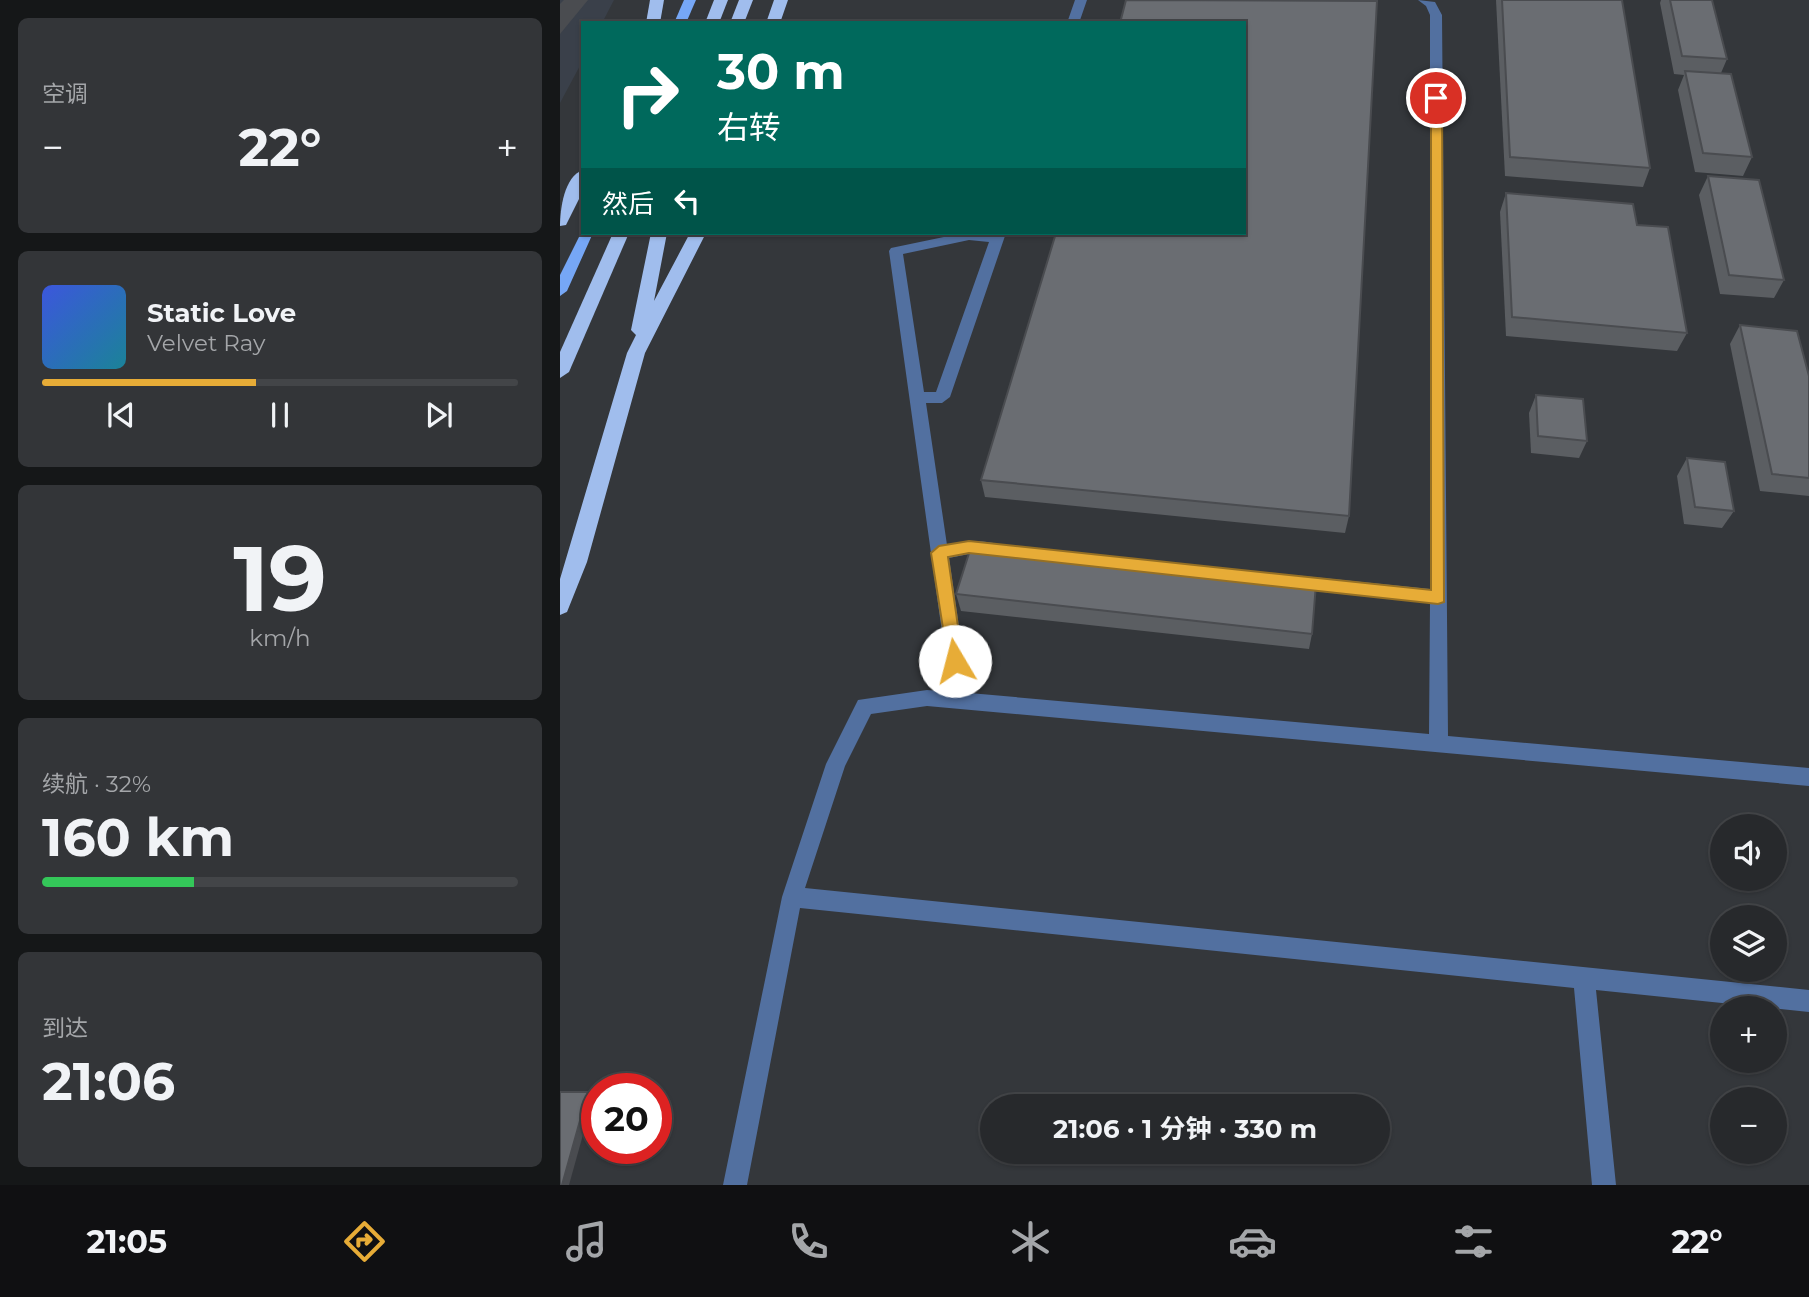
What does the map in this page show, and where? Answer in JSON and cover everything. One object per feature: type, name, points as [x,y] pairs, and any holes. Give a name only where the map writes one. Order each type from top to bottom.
[{"type":"highway","points":[[653,21],[657,0]]},
{"type":"highway","points":[[713,21],[721,0]]},
{"type":"highway","points":[[738,21],[746,0]]},
{"type":"highway","points":[[774,21],[781,0]]},
{"type":"highway","points":[[560,222],[581,179]]},
{"type":"highway","points":[[560,372],[620,235]]},
{"type":"highway","points":[[560,606],[577,562],[636,353],[659,235]]},
{"type":"highway","points":[[636,353],[697,235]]},
{"type":"main road","points":[[681,21],[690,0]]},
{"type":"main road","points":[[560,291],[585,235]]},
{"type":"street","points":[[1074,21],[1081,0]]},
{"type":"street","points":[[1424,0],[1431,4],[1436,15],[1439,744]]},
{"type":"street","points":[[917,398],[942,397],[998,235],[969,236],[896,251],[939,553],[955,661],[947,700]]},
{"type":"street","points":[[939,553],[969,547],[1010,552]]},
{"type":"street","points":[[1273,580],[1438,597]]},
{"type":"street","points":[[735,1185],[792,897],[836,764],[864,706],[927,698],[1809,777]]},
{"type":"street","points":[[792,897],[1809,1001]]},
{"type":"street","points":[[1584,978],[1604,1185]]},
{"type":"shaded area","points":[[560,0],[614,0],[603,21],[581,21],[581,64],[560,103]]},
{"type":"building","points":[[1126,0],[1377,1],[1349,516],[981,480],[1055,235],[1246,235],[1246,21],[1121,21]]},
{"type":"building","points":[[1502,0],[1622,0],[1650,168],[1510,157]]},
{"type":"building","points":[[1670,0],[1712,0],[1727,59],[1682,56]]},
{"type":"building","points":[[1685,71],[1731,74],[1752,157],[1703,153]]},
{"type":"building","points":[[1708,176],[1759,180],[1784,280],[1729,275]]},
{"type":"building","points":[[1506,193],[1633,204],[1637,225],[1668,227],[1687,333],[1512,317]]},
{"type":"building","points":[[1740,325],[1797,331],[1809,376],[1809,478],[1772,474]]},
{"type":"building","points":[[1536,395],[1583,399],[1587,441],[1538,436]]},
{"type":"building","points":[[1687,458],[1725,462],[1734,511],[1695,507]]},
{"type":"building","points":[[971,547],[1316,584],[1312,634],[956,594]]},
{"type":"building","points":[[560,1092],[581,1092],[581,1117],[560,1185]]},
{"type":"route","points":[[955,661],[939,553],[969,547],[1438,597],[1436,98]]}]
